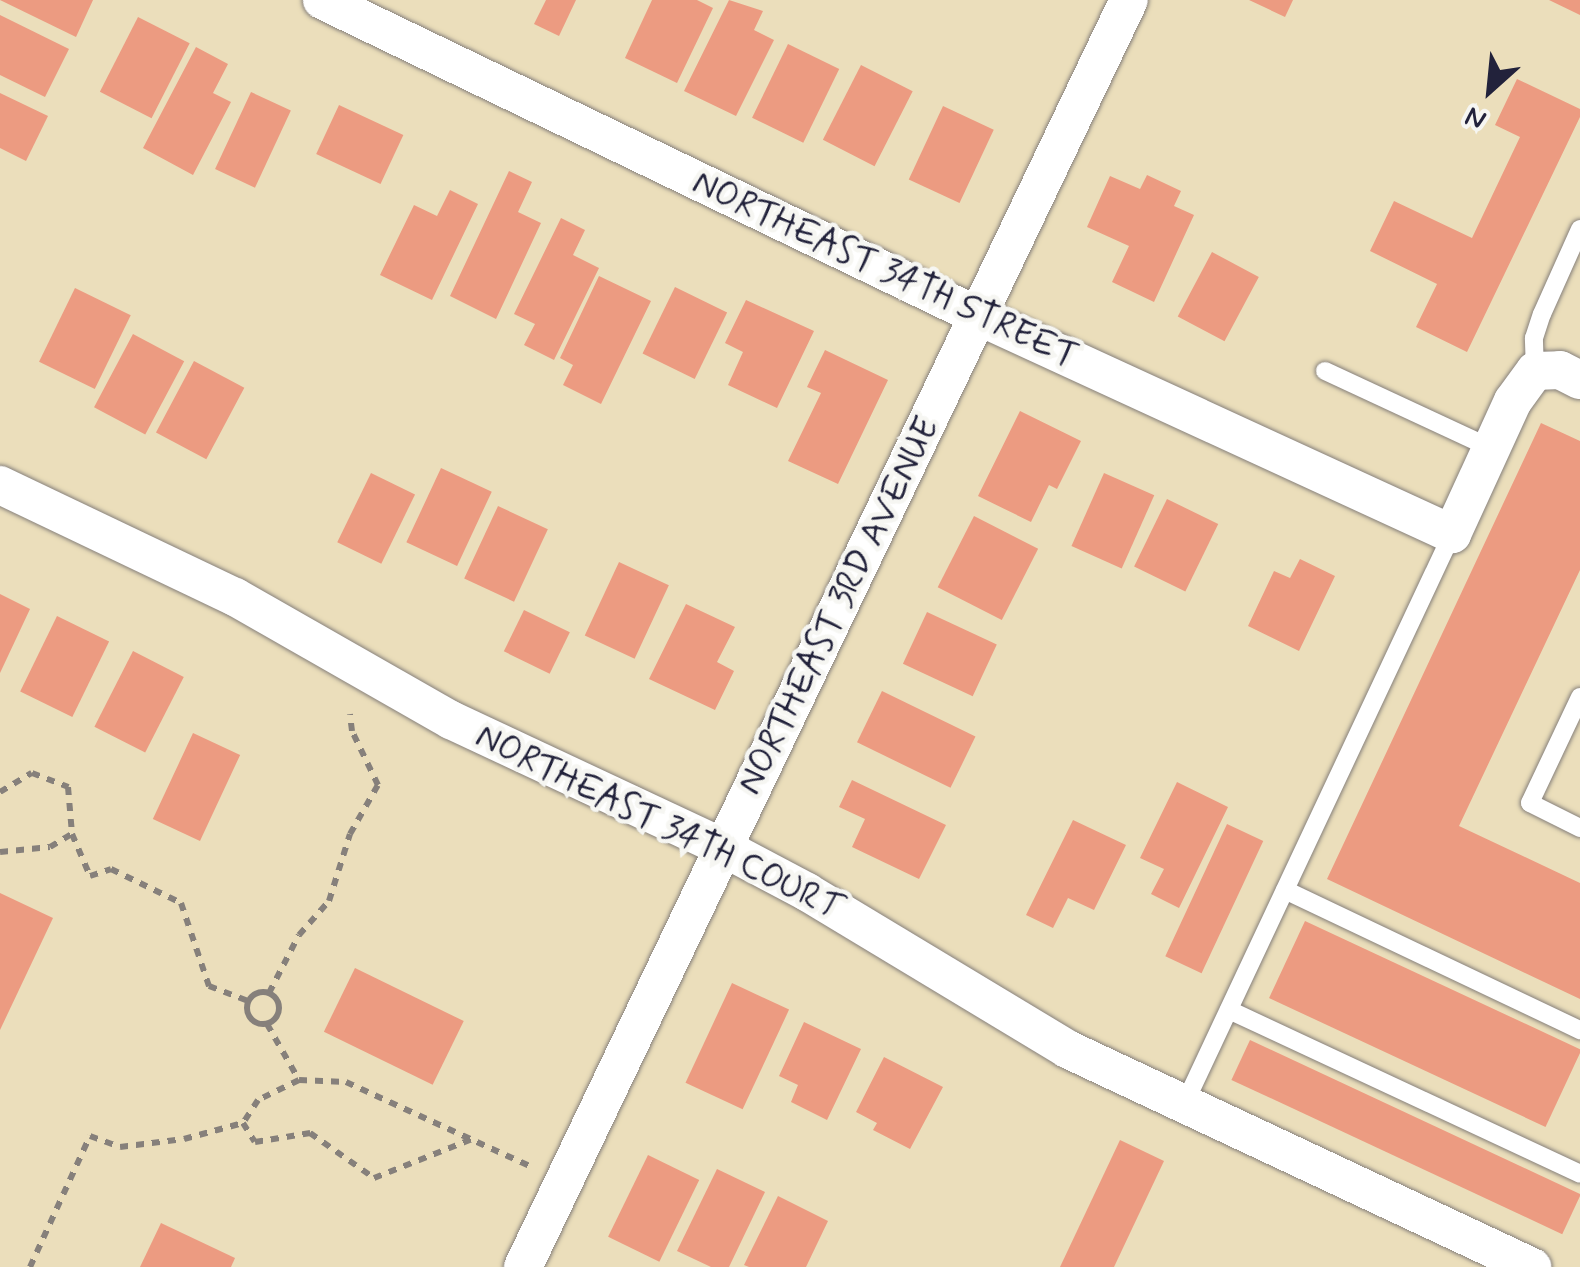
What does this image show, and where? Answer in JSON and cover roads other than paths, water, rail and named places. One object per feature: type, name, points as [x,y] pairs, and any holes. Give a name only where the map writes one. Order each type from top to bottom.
[{"type":"street","name":"NORTHEAST 34TH STREET","points":[[322,0],[978,316],[1452,534]]},
{"type":"street","name":"NORTHEAST 3RD AVENUE","points":[[523,1267],[1128,0]]},
{"type":"street","points":[[1452,534],[1513,401],[1558,374]]},
{"type":"street","name":"NORTHEAST 34TH COURT","points":[[0,486],[235,597],[451,720],[724,848],[808,892],[1066,1049],[1532,1267]]},
{"type":"lane","points":[[1558,374],[1534,338],[1580,230]]},
{"type":"lane","points":[[1325,371],[1492,448]]},
{"type":"lane","points":[[1183,1107],[1452,534]]},
{"type":"lane","points":[[1580,697],[1530,803],[1580,828]]},
{"type":"lane","points":[[1285,890],[1580,1030]]},
{"type":"lane","points":[[1229,1010],[1580,1174]]}]
